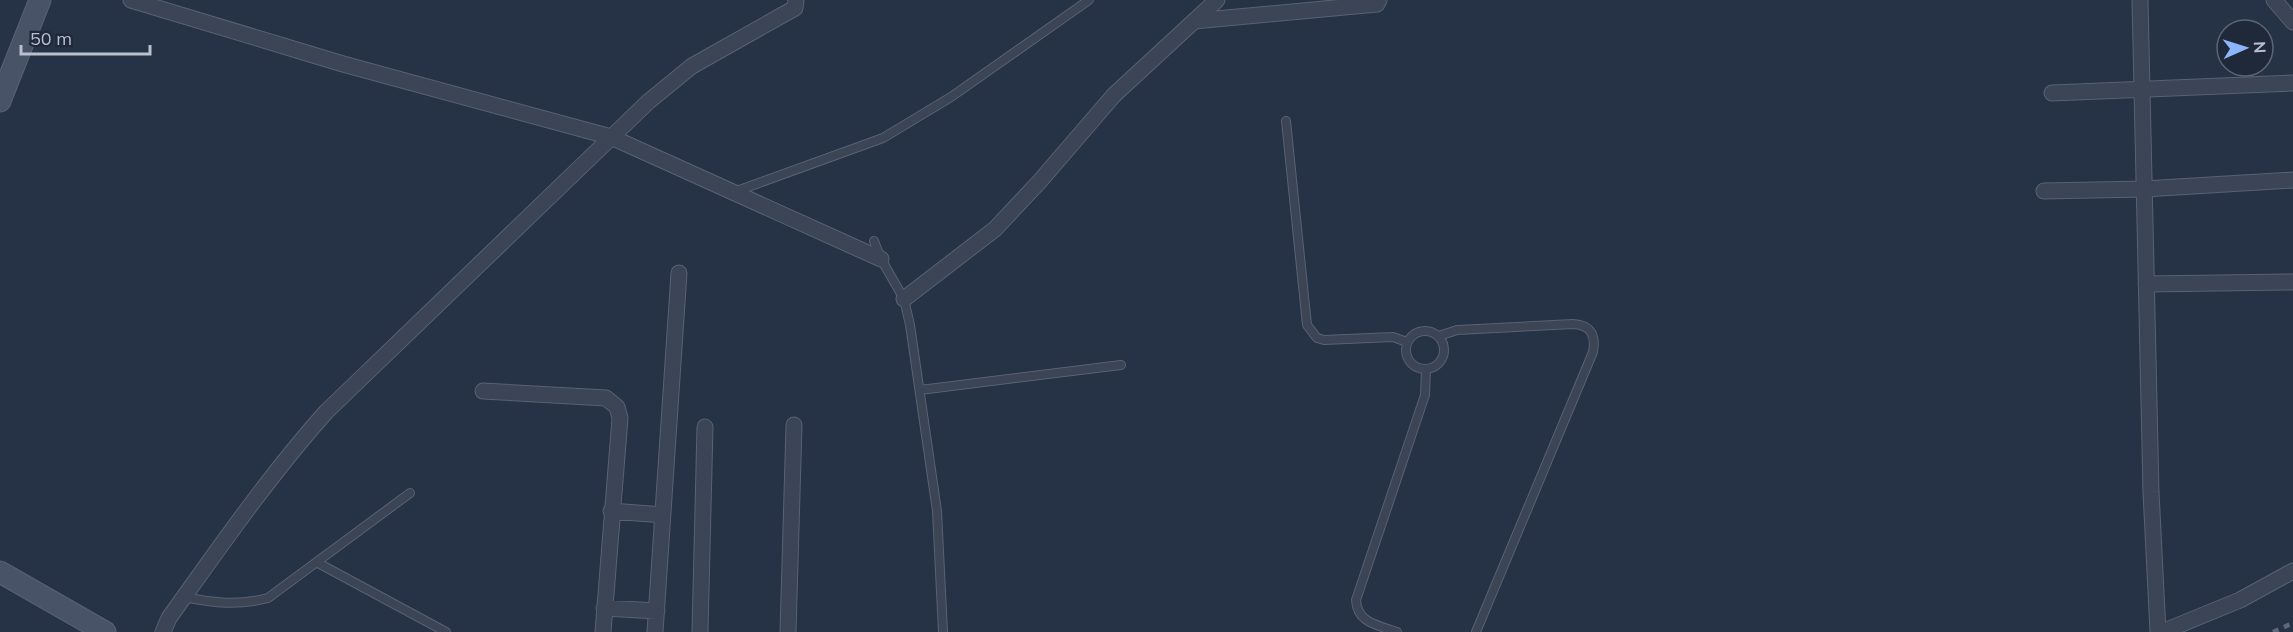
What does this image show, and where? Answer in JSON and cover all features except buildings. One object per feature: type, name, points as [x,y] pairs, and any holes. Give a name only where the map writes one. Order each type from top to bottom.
[{"type":"main road","points":[[0,101],[5,77],[40,0]]},
{"type":"main road","points":[[0,572],[81,626],[105,632]]},
{"type":"street","points":[[131,0],[343,64],[611,137],[881,259]]},
{"type":"street","points":[[163,632],[184,597],[299,443],[326,412],[611,137],[692,66],[795,4],[810,0]]},
{"type":"street","points":[[904,298],[995,229],[1114,95],[1217,0]]},
{"type":"street","points":[[1194,21],[1377,4],[1379,0]]},
{"type":"street","points":[[2140,0],[2140,90],[2151,492],[2160,632],[2240,600],[2293,571]]},
{"type":"street","points":[[2274,0],[2293,22]]},
{"type":"street","points":[[2052,93],[2293,83]]},
{"type":"street","points":[[2044,191],[2144,189],[2293,180]]},
{"type":"street","points":[[655,632],[679,273]]},
{"type":"street","points":[[2146,284],[2293,282]]},
{"type":"street","points":[[483,391],[606,398],[616,407],[620,418],[603,632]]},
{"type":"street","points":[[788,632],[794,425]]},
{"type":"street","points":[[700,632],[705,427]]},
{"type":"street","points":[[611,512],[663,515]]},
{"type":"street","points":[[604,608],[657,611]]},
{"type":"lane","points":[[732,192],[883,138],[951,97],[1089,0]]},
{"type":"lane","points":[[1286,121],[1307,325],[1317,338],[1324,340],[1393,337],[1407,342]]},
{"type":"lane","points":[[874,241],[881,259],[904,298],[937,511],[944,632]]},
{"type":"lane","points":[[1439,336],[1444,347],[1441,359],[1432,368],[1419,368],[1408,360],[1405,348],[1407,342],[1422,330],[1439,336],[1457,330],[1584,324],[1591,330],[1595,340],[1593,352],[1476,632]]},
{"type":"lane","points":[[920,390],[1121,365]]},
{"type":"lane","points":[[1397,632],[1365,620],[1359,615],[1356,600],[1425,395],[1426,369]]},
{"type":"lane","points":[[184,597],[222,604],[245,604],[268,598],[410,493]]},
{"type":"lane","points":[[318,563],[446,632]]},
{"type":"railway","points":[[2273,632],[2293,623]]}]
